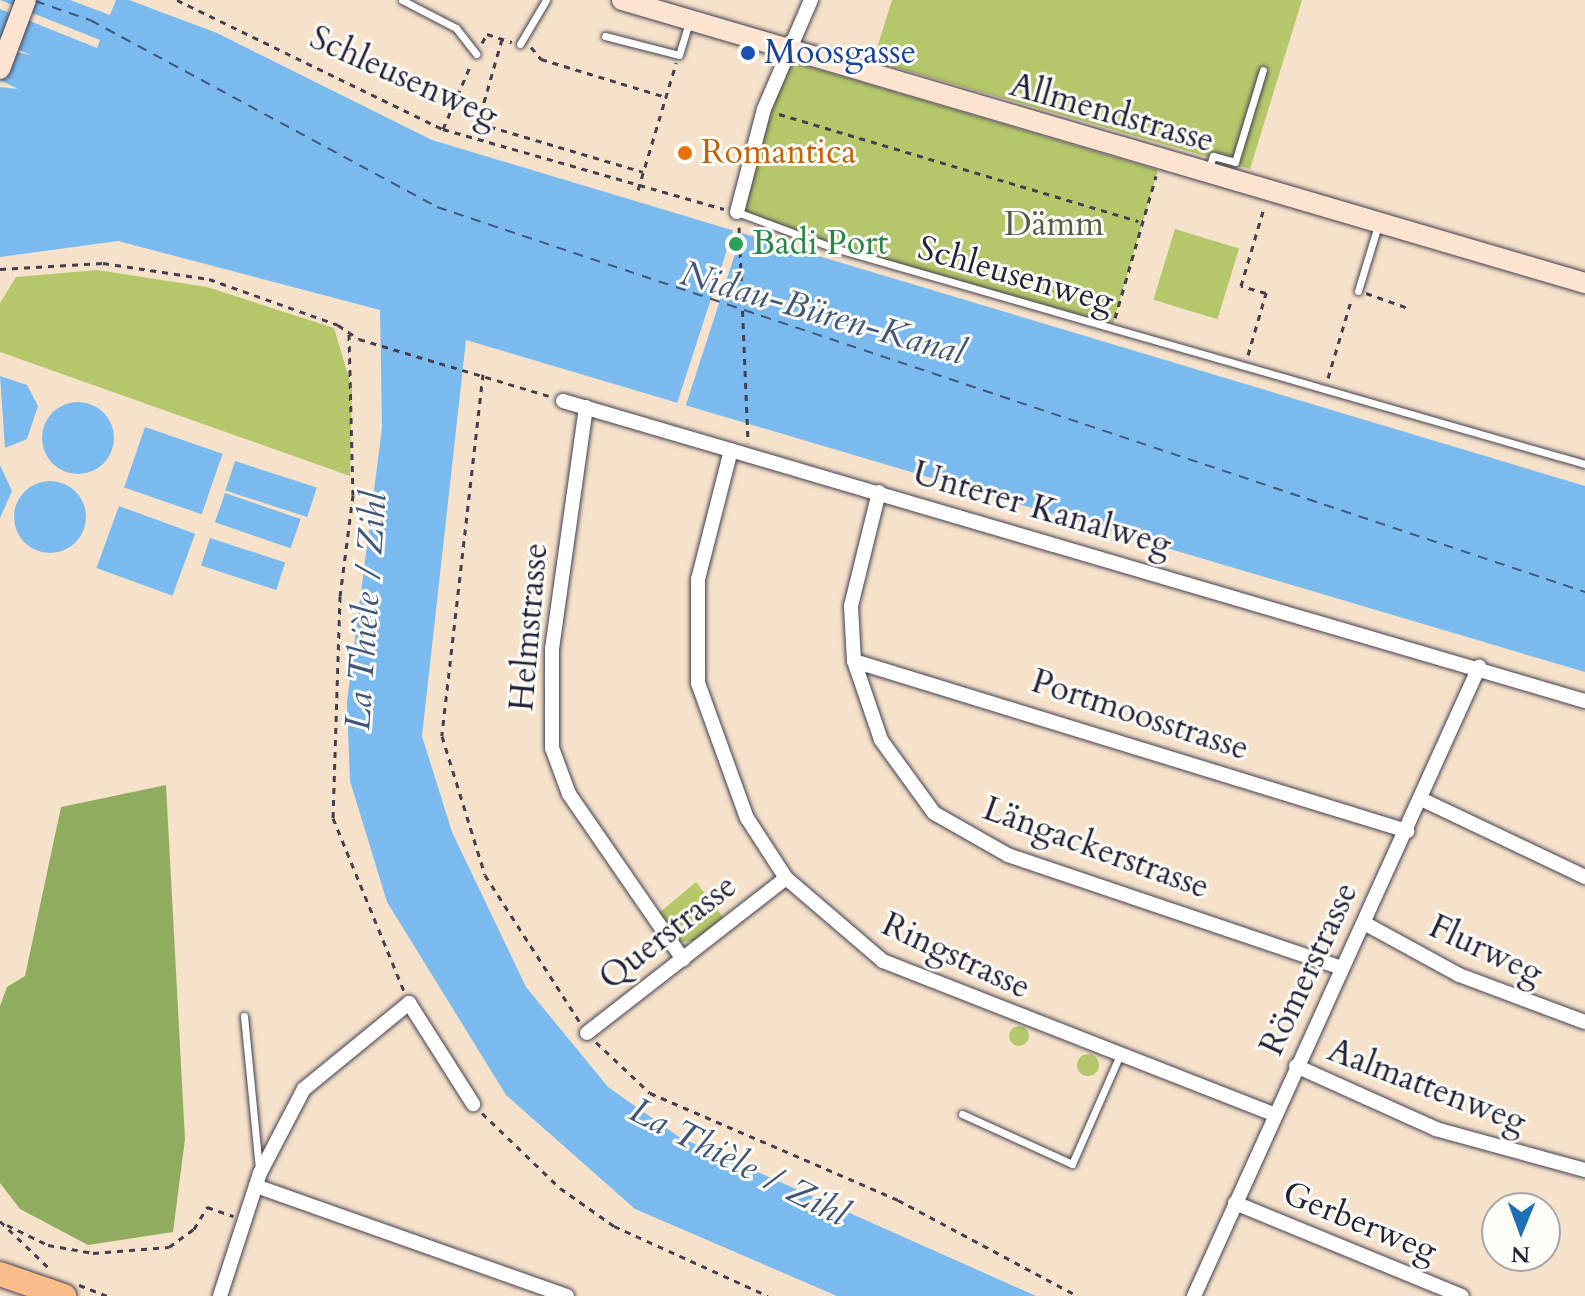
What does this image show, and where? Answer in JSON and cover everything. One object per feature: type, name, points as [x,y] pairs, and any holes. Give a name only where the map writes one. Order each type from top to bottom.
[{"type":"highway","points":[[0,1274],[64,1285]]},
{"type":"main road","points":[[0,69],[26,0]]},
{"type":"main road","name":"Allmendstrasse","points":[[622,0],[785,51],[1585,283]]},
{"type":"street","points":[[738,219],[764,109],[785,51],[811,0]]},
{"type":"street","name":"Unterer Kanalweg","points":[[563,401],[1479,667],[1585,701]]},
{"type":"street","name":"Helmstrasse","points":[[586,407],[552,648],[552,748],[569,794],[683,959]]},
{"type":"street","name":"Ringstrasse","points":[[731,450],[698,579],[698,683],[717,754],[747,818],[786,878],[883,961],[1119,1057],[1273,1114]]},
{"type":"street","name":"Längackerstrasse","points":[[879,492],[851,606],[854,661],[870,715],[903,778],[934,813],[974,838],[1341,968]]},
{"type":"street","name":"Portmoosstrasse","points":[[854,661],[1407,831]]},
{"type":"street","name":"Römerstrasse","points":[[1194,1296],[1273,1114],[1407,831],[1479,667]]},
{"type":"street","points":[[1421,799],[1585,877]]},
{"type":"street","name":"Querstrasse","points":[[587,1033],[786,878]]},
{"type":"street","name":"Flurweg","points":[[1364,923],[1459,975],[1585,1022]]},
{"type":"street","points":[[220,1296],[258,1179],[304,1089],[409,1003],[473,1104]]},
{"type":"street","name":"Aalmattenweg","points":[[1296,1066],[1436,1129],[1585,1170]]},
{"type":"street","points":[[258,1179],[567,1296]]},
{"type":"street","name":"Gerberweg","points":[[1235,1203],[1462,1296]]},
{"type":"lane","points":[[402,0],[456,28],[476,54]]},
{"type":"lane","points":[[520,44],[546,0]]},
{"type":"lane","points":[[605,36],[679,55],[689,20]]},
{"type":"lane","points":[[1207,174],[1213,156],[1235,162],[1263,70]]},
{"type":"lane","name":"Schleusenweg","points":[[738,219],[1111,330],[1585,464]]},
{"type":"lane","points":[[1358,291],[1379,223]]},
{"type":"lane","points":[[244,1016],[258,1179]]},
{"type":"lane","points":[[962,1114],[1072,1164],[1119,1057]]},
{"type":"path","name":"Schleusenweg","points":[[177,0],[443,129],[738,219]]},
{"type":"path","points":[[443,129],[487,34],[537,49],[541,59],[666,97]]},
{"type":"path","points":[[502,39],[478,123],[643,172]]},
{"type":"path","points":[[638,190],[679,55]]},
{"type":"path","points":[[764,109],[1138,221]]},
{"type":"path","points":[[1111,330],[1161,160]]},
{"type":"path","points":[[1245,366],[1266,293],[1241,286],[1267,201]]},
{"type":"path","points":[[738,219],[748,432]]},
{"type":"path","points":[[0,269],[103,263],[209,279],[359,339],[480,373],[563,401]]},
{"type":"path","points":[[1325,389],[1358,291],[1408,308]]},
{"type":"path","points":[[349,334],[357,396],[353,495],[340,596],[333,818],[409,1003]]},
{"type":"path","points":[[473,1104],[535,1167],[605,1220],[699,1271],[768,1296]]},
{"type":"path","points":[[0,1221],[48,1245],[93,1253],[169,1247],[194,1229],[207,1207],[244,1221]]},
{"type":"path","points":[[7,1225],[64,1285],[108,1296]]},
{"type":"green space","points":[[892,0],[1302,0],[1250,169],[873,61]]},
{"type":"green space","name":"Dämm","points":[[783,59],[1158,170],[1111,330],[820,240],[735,207]]},
{"type":"green space","points":[[1175,229],[1239,249],[1217,319],[1153,300]]},
{"type":"green space","points":[[97,270],[207,287],[334,328],[352,388],[350,476],[0,352],[0,303],[16,277]]},
{"type":"green space","points":[[166,785],[185,1139],[173,1232],[88,1245],[20,1209],[0,1183],[0,1006],[7,987],[25,976],[61,807]]},
{"type":"green space","points":[[696,882],[723,917],[695,941],[679,942],[659,913]]},
{"type":"green space","points":[[1015,1026],[1023,1026],[1029,1036],[1023,1046],[1015,1046],[1009,1040],[1009,1032]]},
{"type":"green space","points":[[1084,1054],[1092,1054],[1099,1065],[1092,1076],[1084,1076],[1077,1069],[1077,1061]]},
{"type":"water","points":[[0,0],[70,0],[110,15],[116,0],[129,0],[217,33],[432,140],[1585,486],[1585,672],[466,340],[422,736],[452,832],[526,987],[608,1087],[679,1137],[1036,1296],[837,1296],[635,1209],[506,1095],[387,902],[350,781],[347,702],[382,428],[380,310],[118,241],[0,257],[0,87],[18,89],[0,80],[0,49],[31,55],[0,42],[0,9],[97,48],[100,40]]},
{"type":"water","points":[[0,376],[27,385],[38,406],[27,439],[5,448]]},
{"type":"water","points":[[78,402],[98,408],[108,418],[114,438],[108,458],[98,468],[78,474],[58,468],[48,458],[42,438],[48,418],[58,408]]},
{"type":"water","points":[[145,427],[223,454],[202,514],[124,488]]},
{"type":"water","points":[[235,461],[317,488],[307,517],[225,490]]},
{"type":"water","points":[[0,465],[12,491],[0,518]]},
{"type":"water","points":[[50,481],[70,487],[80,497],[86,517],[80,537],[70,547],[50,553],[30,547],[20,537],[14,517],[20,497],[30,487]]},
{"type":"water","points":[[225,493],[301,519],[291,548],[215,522]]},
{"type":"water","points":[[119,506],[195,534],[173,596],[96,568]]},
{"type":"water","points":[[210,538],[285,562],[276,590],[201,566]]},
{"type":"pier","points":[[734,228],[743,231],[681,419],[673,416]]},
{"type":"ferry route","points":[[35,1],[90,20],[437,207],[1585,592]]},
{"type":"place","name":"Moosgasse","points":[[748,53]]},
{"type":"place","name":"Romantica","points":[[685,153]]},
{"type":"place","name":"Badi Port","points":[[736,244]]},
{"type":"water label","name":"Nidau-Büren-Kanal","points":[[823,313]]},
{"type":"water label","name":"La Thièle / Zihl","points":[[366,611]]},
{"type":"water label","name":"La Thièle / Zihl","points":[[739,1162]]}]
